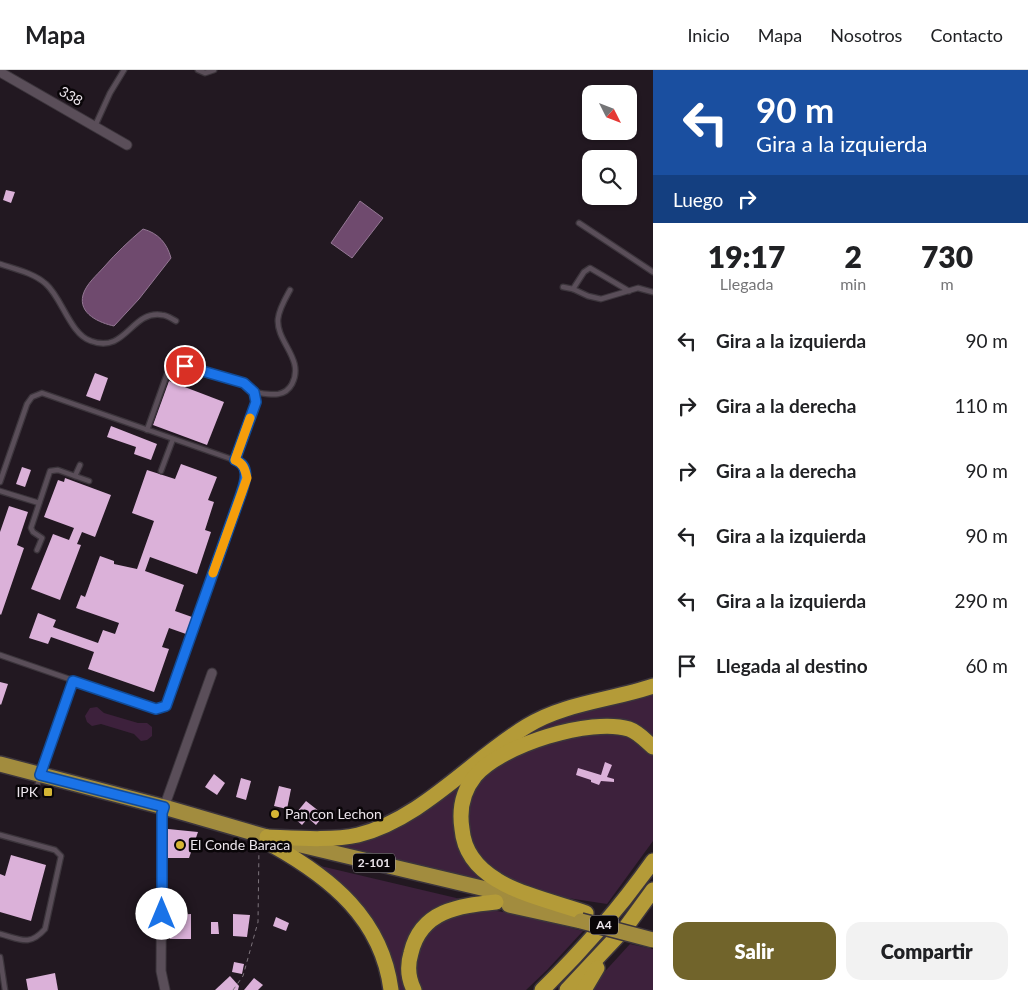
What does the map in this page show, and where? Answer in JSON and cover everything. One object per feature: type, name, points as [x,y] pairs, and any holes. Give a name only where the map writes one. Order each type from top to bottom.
[{"type":"highway","points":[[266,841],[358,835],[387,825],[413,810],[513,735],[540,718],[653,686]]},
{"type":"highway","points":[[583,917],[497,880],[480,867],[468,853],[463,840],[461,818],[462,803],[466,792],[475,776],[495,758],[544,737],[590,726],[611,725],[631,729],[653,747]]},
{"type":"highway","name":"2-101","points":[[0,764],[39,779]]},
{"type":"highway","name":"2-101","points":[[0,773],[39,779],[163,810],[266,841],[496,902],[583,917],[653,940]]},
{"type":"highway","name":"2-101","points":[[266,841],[653,932]]},
{"type":"highway","points":[[266,841],[304,863],[330,883],[358,911],[378,943],[389,975],[391,990]]},
{"type":"highway","points":[[629,895],[653,853]]},
{"type":"highway","name":"A4","points":[[542,990],[578,955],[629,895],[653,861]]},
{"type":"highway","name":"A4","points":[[567,990],[614,941],[650,896]]},
{"type":"highway","points":[[414,990],[410,982],[408,968],[418,933],[425,924],[438,914],[455,908],[496,902]]},
{"type":"highway","points":[[584,990],[614,941]]},
{"type":"highway","points":[[534,990],[578,955]]},
{"type":"street","name":"338","points":[[0,72],[127,145]]},
{"type":"street","points":[[165,990],[161,970],[163,810],[212,673]]},
{"type":"lane","points":[[95,126],[110,93],[124,70]]},
{"type":"lane","points":[[198,70],[205,73],[214,70]]},
{"type":"lane","points":[[579,222],[653,272]]},
{"type":"lane","points":[[0,264],[27,273],[46,284],[81,334],[90,341],[105,344],[118,340],[136,323],[150,315],[163,314],[176,321]]},
{"type":"lane","points":[[573,289],[584,272],[590,268],[629,291]]},
{"type":"lane","points":[[563,287],[601,299],[638,288],[653,292]]},
{"type":"lane","points":[[147,430],[167,374],[175,367],[185,366],[244,383],[254,392],[276,395],[286,393],[292,386],[296,376],[296,367],[278,320],[281,308],[290,290]]},
{"type":"lane","points":[[235,460],[256,402],[254,392]]},
{"type":"lane","points":[[0,482],[27,404],[32,397],[42,393],[240,462],[245,469],[247,478],[166,706],[156,709],[0,655]]},
{"type":"lane","points":[[161,471],[174,439]]},
{"type":"lane","points":[[75,476],[80,465]]},
{"type":"lane","points":[[37,550],[42,538],[33,532],[31,528],[50,471],[58,470],[88,482]]},
{"type":"lane","points":[[0,490],[39,503]]},
{"type":"lane","points":[[39,779],[73,681]]},
{"type":"lane","points":[[0,835],[55,850],[61,856],[45,930],[37,938],[27,941],[0,934]]},
{"type":"lane","points":[[0,957],[5,990]]},
{"type":"path","points":[[232,990],[243,976],[258,922],[266,841]]},
{"type":"shaded area","points":[[360,201],[383,218],[352,258],[331,243]]},
{"type":"shaded area","points":[[143,229],[161,239],[171,258],[139,299],[114,326],[103,323],[91,316],[84,307],[82,302],[84,291],[113,257]]},
{"type":"shaded area","points":[[653,688],[653,740],[592,722],[474,773],[461,842],[506,889],[323,844],[350,840],[534,727],[569,713]]},
{"type":"shaded area","points":[[97,707],[104,713],[138,723],[147,723],[152,727],[152,736],[147,740],[141,741],[134,734],[101,724],[92,726],[87,722],[85,716],[90,708]]},
{"type":"shaded area","points":[[590,731],[631,736],[653,754],[653,841],[607,904],[561,897],[512,882],[490,869],[476,856],[467,837],[469,795],[485,771],[503,759],[553,740]]},
{"type":"shaded area","points":[[312,864],[469,901],[421,923],[410,990],[397,990],[387,951]]},
{"type":"shaded area","points":[[483,909],[556,920],[556,924],[583,931],[526,990],[419,990],[413,957],[419,939],[441,918]]},
{"type":"shaded area","points":[[630,944],[653,949],[653,990],[588,990]]},
{"type":"building","points":[[6,190],[15,192],[11,203],[3,200]]},
{"type":"building","points":[[95,373],[108,378],[100,401],[86,396]]},
{"type":"building","points":[[169,381],[224,402],[207,445],[153,425]]},
{"type":"building","points":[[111,426],[157,444],[151,460],[134,454],[136,447],[107,437]]},
{"type":"building","points":[[181,464],[217,477],[208,500],[214,502],[205,530],[211,532],[197,574],[150,557],[145,571],[184,585],[175,611],[192,617],[186,634],[169,628],[162,647],[169,649],[154,692],[88,669],[94,652],[51,637],[48,644],[29,638],[38,613],[56,620],[53,627],[98,643],[103,630],[115,634],[119,623],[76,608],[81,595],[85,597],[100,556],[114,561],[114,564],[137,569],[154,521],[132,513],[147,470],[175,479]]},
{"type":"building","points":[[22,467],[31,470],[25,487],[16,484]]},
{"type":"building","points":[[65,478],[111,495],[95,537],[82,532],[77,544],[81,545],[60,600],[31,589],[53,534],[69,540],[74,528],[44,517],[58,480],[64,482]]},
{"type":"building","points":[[9,506],[28,512],[17,545],[24,548],[1,615],[0,532]]},
{"type":"building","points":[[0,682],[8,684],[1,705],[0,704]]},
{"type":"building","points":[[605,762],[612,765],[607,777],[614,779],[614,782],[601,781],[599,785],[576,775],[578,768],[601,775]]},
{"type":"building","points":[[214,774],[225,783],[217,795],[205,787]]},
{"type":"building","points":[[241,778],[251,781],[246,800],[236,797]]},
{"type":"building","points":[[279,786],[291,789],[287,809],[274,806]]},
{"type":"building","points":[[306,801],[324,815],[316,825],[308,818],[302,825],[293,817]]},
{"type":"building","name":"El Conde Baraca","points":[[168,829],[198,832],[189,858],[168,858]]},
{"type":"building","points":[[11,855],[46,865],[31,921],[0,912],[0,874],[5,876]]},
{"type":"building","points":[[191,914],[191,939],[170,939],[170,931],[174,931],[174,915]]},
{"type":"building","points":[[233,914],[250,915],[247,937],[233,936]]},
{"type":"building","points":[[276,917],[289,923],[286,931],[273,926]]},
{"type":"building","points":[[211,922],[218,922],[219,934],[211,934]]},
{"type":"building","points":[[234,962],[244,964],[242,974],[232,972]]},
{"type":"building","points":[[55,973],[58,990],[28,990],[26,979]]},
{"type":"building","points":[[230,976],[239,986],[238,990],[215,990]]},
{"type":"building","points":[[254,978],[263,985],[258,990],[244,990]]},
{"type":"slow traffic","points":[[213,573],[247,478],[245,469],[240,462],[235,460],[250,418]]},
{"type":"place","name":"IPK","points":[[48,792]]},
{"type":"place","name":"Pan con Lechon","points":[[275,814]]},
{"type":"place","name":"El Conde Baraca","points":[[180,845]]},
{"type":"route","points":[[162,914],[162,813],[164,807],[40,775],[73,681],[159,710],[166,706],[247,478],[245,469],[240,462],[235,460],[256,402],[254,392],[244,383],[185,366]]}]
